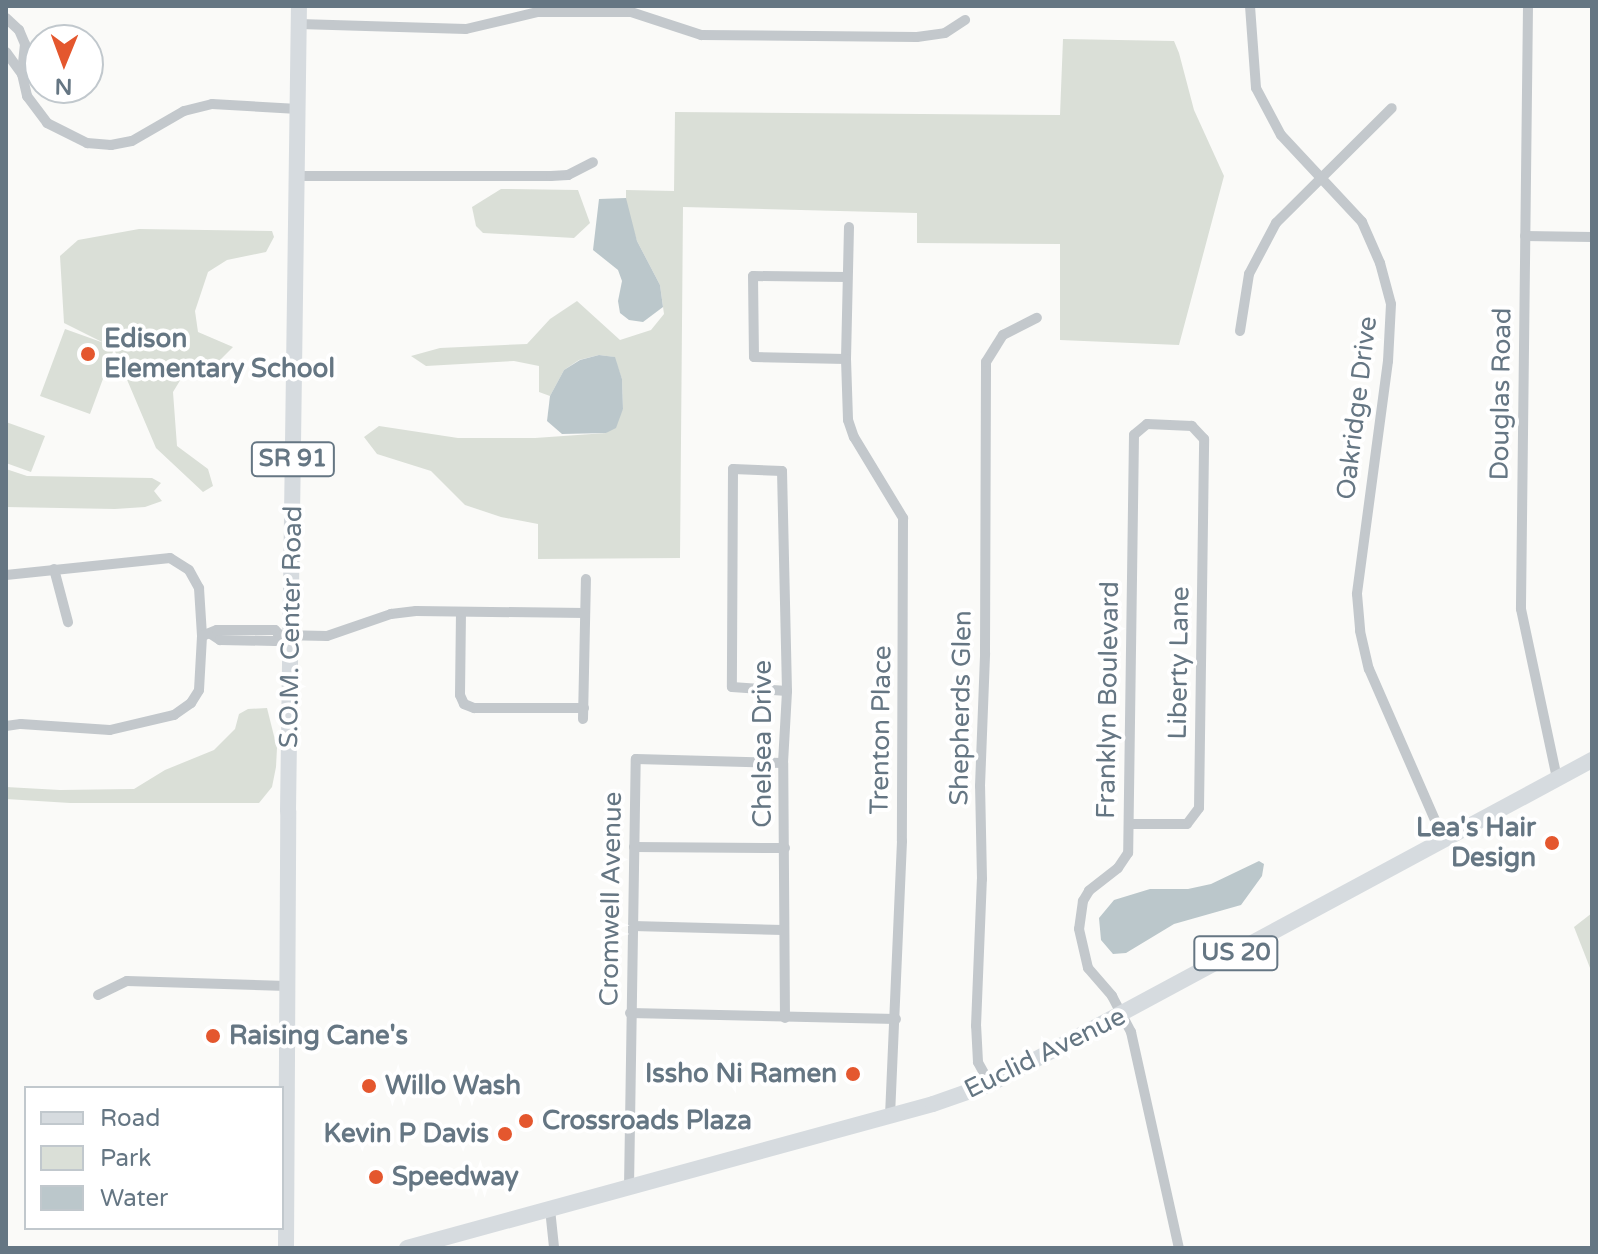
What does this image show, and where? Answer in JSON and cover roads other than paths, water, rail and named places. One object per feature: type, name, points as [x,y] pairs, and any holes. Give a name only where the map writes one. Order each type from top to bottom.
[{"type":"main road","name":"S.O.M. Center Road","points":[[286,1248],[286,636],[299,6]]},
{"type":"main road","name":"Euclid Avenue","points":[[407,1248],[890,1116],[990,1084],[1592,760]]},
{"type":"street","name":"Oakridge Drive","points":[[1250,6],[1249,35],[1256,88],[1281,135],[1362,222],[1380,263],[1391,304],[1388,361],[1357,594],[1360,631],[1374,682],[1444,841]]},
{"type":"street","name":"Douglas Road","points":[[1528,6],[1521,609],[1557,779]]},
{"type":"street","points":[[299,24],[466,29],[538,12],[631,12],[701,35],[917,37],[945,33],[965,20]]},
{"type":"street","points":[[6,18],[19,30],[25,44],[22,74],[27,96],[47,123],[71,137],[100,145],[144,137],[176,115],[202,106],[230,102],[298,109]]},
{"type":"street","points":[[6,52],[22,74]]},
{"type":"street","points":[[1240,331],[1249,274],[1276,223],[1392,108]]},
{"type":"street","points":[[297,176],[551,176],[568,175],[593,162]]},
{"type":"street","name":"Trenton Place","points":[[849,227],[848,420],[854,437],[903,518],[902,841],[890,1116]]},
{"type":"street","points":[[1525,236],[1592,237]]},
{"type":"street","points":[[846,359],[754,357],[753,276],[847,277]]},
{"type":"street","name":"Shepherds Glen","points":[[990,1084],[978,1062],[976,1026],[983,870],[980,786],[985,653],[986,362],[1003,335],[1037,318]]},
{"type":"street","name":"Franklyn Boulevard","points":[[1179,1248],[1131,1032],[1123,1014],[1088,968],[1079,929],[1083,901],[1089,891],[1118,868],[1128,853],[1134,435],[1147,424],[1192,426],[1204,439]]},
{"type":"street","name":"Liberty Lane","points":[[1129,824],[1187,824],[1199,808],[1204,439]]},
{"type":"street","name":"Chelsea Drive","points":[[785,1018],[783,763],[787,691],[782,471],[733,469],[732,687],[787,691]]},
{"type":"street","points":[[6,575],[170,558],[189,570],[199,588],[206,635],[199,690],[191,703],[174,715],[110,730],[21,724],[6,726]]},
{"type":"street","points":[[54,569],[68,622]]},
{"type":"street","points":[[461,612],[460,695],[464,704],[474,708],[583,713],[586,579]]},
{"type":"street","points":[[206,635],[220,640],[248,641],[275,641],[286,636],[327,636],[391,614],[585,613]]},
{"type":"street","name":"Cromwell Avenue","points":[[629,1187],[636,759],[783,763]]},
{"type":"street","points":[[634,847],[785,848]]},
{"type":"street","points":[[633,926],[783,930]]},
{"type":"street","points":[[98,995],[127,981],[287,986]]},
{"type":"street","points":[[630,1013],[896,1019]]},
{"type":"street","points":[[550,1209],[554,1248]]},
{"type":"water","points":[[626,198],[637,241],[660,285],[663,307],[643,322],[629,320],[620,313],[618,301],[622,281],[618,270],[593,250],[599,199]]},
{"type":"water","points":[[599,355],[615,357],[622,379],[623,409],[616,428],[606,433],[562,434],[547,421],[550,396],[564,370],[580,360]]},
{"type":"water","points":[[1259,861],[1264,864],[1262,876],[1241,905],[1174,924],[1126,953],[1113,954],[1101,940],[1099,918],[1114,900],[1150,889],[1188,889],[1211,884]]},
{"type":"place","name":"Edison Elementary School","points":[[88,354]]},
{"type":"place","name":"Lea's Hair Design","points":[[1552,843]]},
{"type":"place","name":"Raising Cane's","points":[[213,1036]]},
{"type":"place","name":"Issho Ni Ramen","points":[[853,1074]]},
{"type":"place","name":"Willo Wash","points":[[369,1086]]},
{"type":"place","name":"Crossroads Plaza","points":[[526,1121]]},
{"type":"place","name":"Kevin P Davis","points":[[505,1134]]},
{"type":"place","name":"Speedway","points":[[376,1177]]}]
